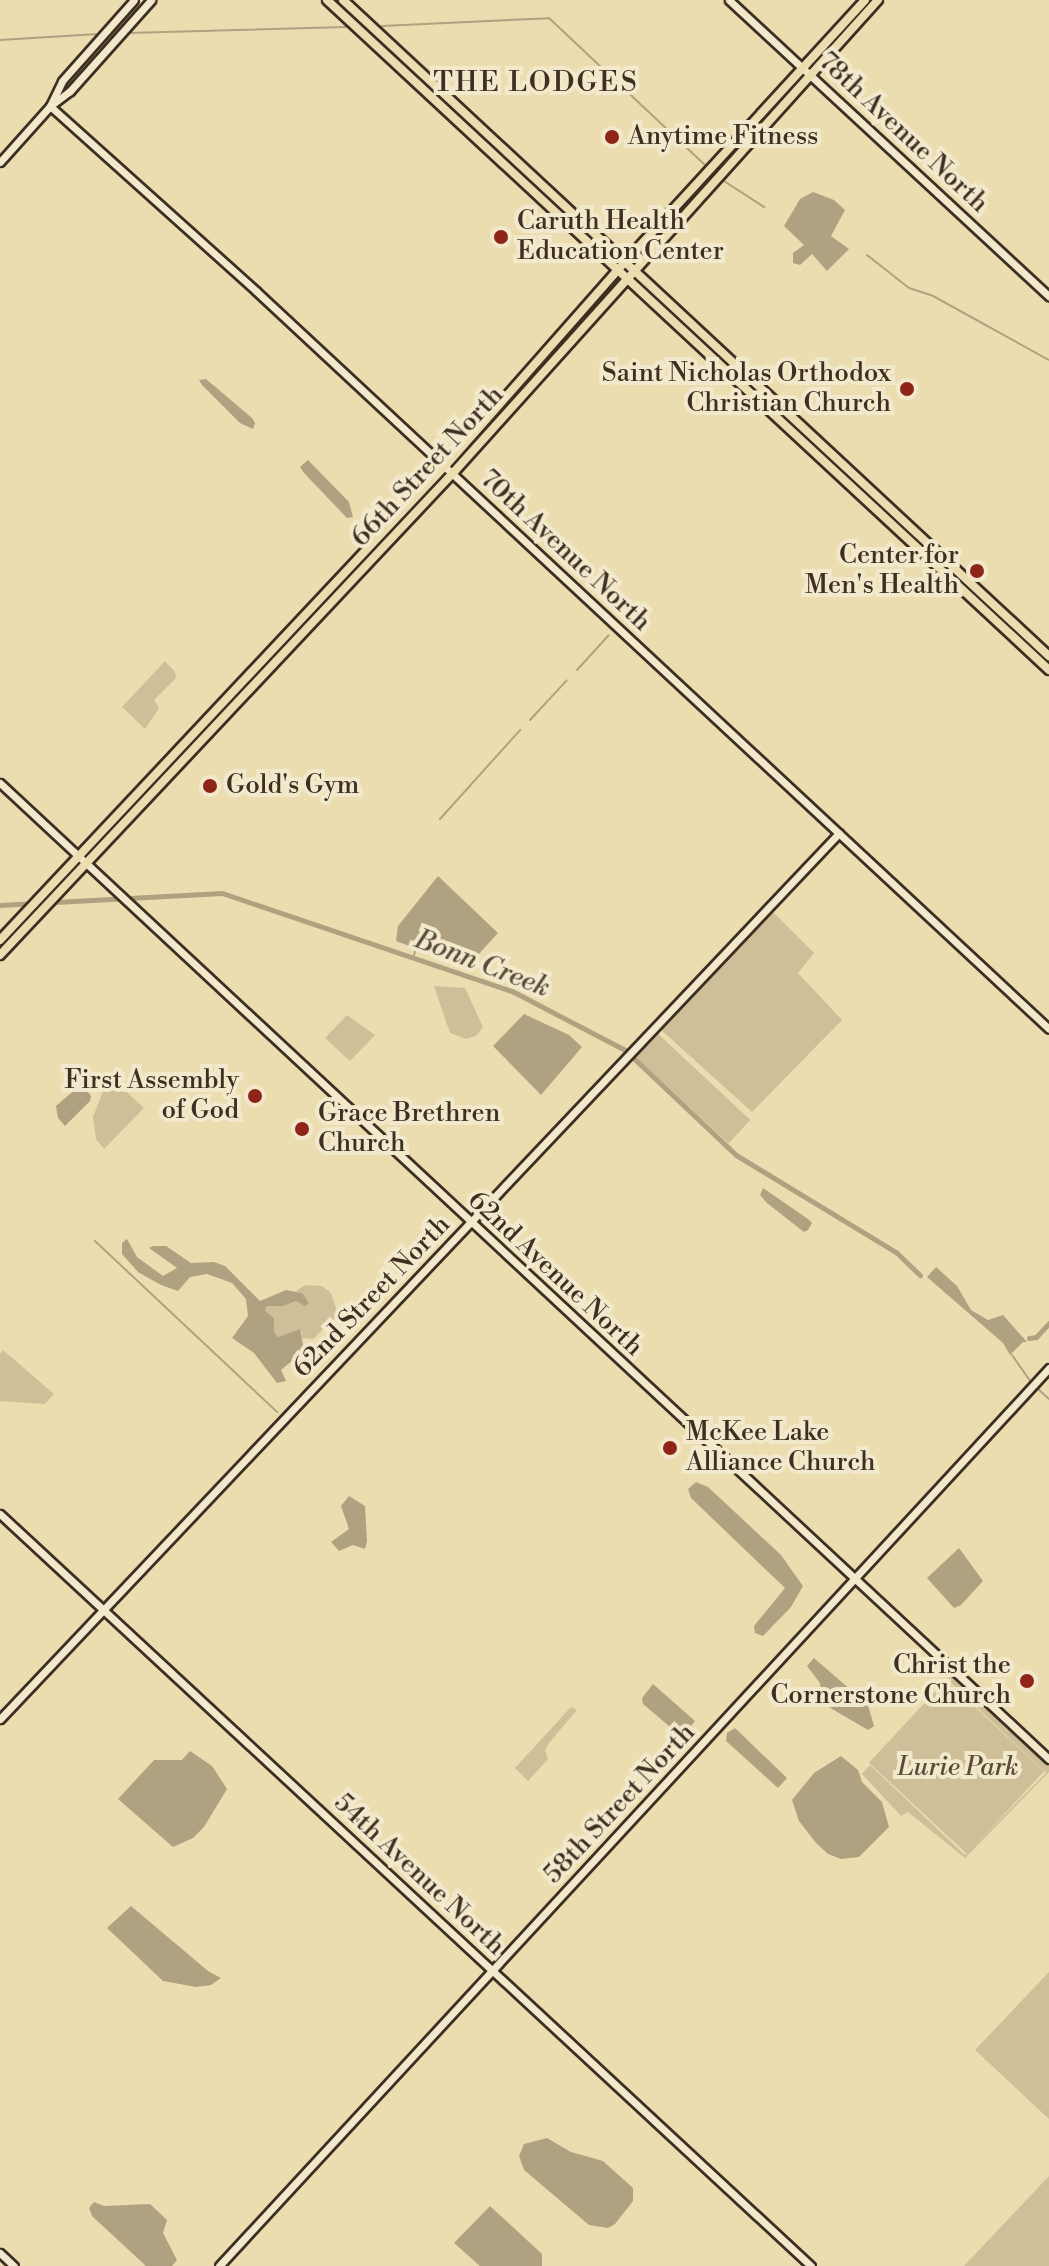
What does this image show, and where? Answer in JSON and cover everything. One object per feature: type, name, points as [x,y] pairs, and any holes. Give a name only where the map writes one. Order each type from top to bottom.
[{"type":"main road","points":[[327,0],[626,280],[1047,666]]},
{"type":"main road","points":[[343,0],[1049,656]]},
{"type":"main road","name":"66th Street North","points":[[0,940],[82,860],[453,473],[634,271],[865,0]]},
{"type":"main road","name":"66th Street North","points":[[0,955],[82,860],[445,466],[625,262],[878,0]]},
{"type":"main road","points":[[506,166],[511,165],[529,180],[538,182]]},
{"type":"main road","points":[[1023,646],[1049,656]]},
{"type":"street","points":[[50,106],[62,81],[134,0]]},
{"type":"street","points":[[0,162],[50,106],[70,91],[151,0]]},
{"type":"street","name":"78th Avenue North","points":[[729,0],[1049,296]]},
{"type":"street","name":"70th Avenue North","points":[[50,106],[453,473],[1049,1029]]},
{"type":"street","name":"62nd Avenue North","points":[[0,783],[1049,1759]]},
{"type":"street","name":"62nd Street North","points":[[0,1719],[839,833]]},
{"type":"street","name":"58th Street North","points":[[219,2266],[1049,1368]]},
{"type":"street","name":"54th Avenue North","points":[[0,1514],[811,2266]]},
{"type":"street","points":[[0,2253],[14,2266]]},
{"type":"green space","points":[[165,661],[175,672],[176,678],[154,700],[159,708],[145,729],[122,707]]},
{"type":"green space","points":[[773,912],[814,953],[798,973],[842,1020],[752,1112],[659,1028]]},
{"type":"green space","points":[[434,986],[465,988],[483,1027],[476,1036],[466,1039],[450,1033]]},
{"type":"green space","points":[[347,1015],[375,1035],[350,1061],[325,1038]]},
{"type":"green space","points":[[656,1032],[750,1120],[729,1143],[634,1055]]},
{"type":"green space","points":[[109,1076],[144,1108],[104,1149],[96,1139],[93,1117]]},
{"type":"green space","points":[[305,1285],[322,1286],[331,1293],[340,1320],[336,1317],[313,1339],[301,1338],[302,1332],[278,1337],[274,1332],[274,1318],[265,1312],[265,1306],[283,1306],[296,1301],[302,1293],[296,1291]]},
{"type":"green space","points":[[3,1350],[54,1394],[45,1404],[0,1401],[0,1354]]},
{"type":"green space","points":[[953,1675],[1049,1765],[1049,1772],[965,1858],[908,1812],[901,1816],[862,1774],[870,1765],[965,1855],[1046,1773],[947,1679]]},
{"type":"green space","name":"Lurie Park","points":[[946,1680],[1044,1771],[967,1854],[869,1763]]},
{"type":"green space","points":[[571,1707],[577,1710],[549,1743],[545,1750],[548,1759],[528,1781],[515,1768]]},
{"type":"green space","points":[[1049,1972],[1049,2119],[975,2050]]},
{"type":"green space","points":[[1049,2176],[1049,2266],[964,2266]]},
{"type":"shaded area","points":[[813,192],[834,200],[845,210],[831,236],[849,249],[827,271],[812,254],[800,265],[793,263],[793,253],[804,245],[784,226],[800,199]]},
{"type":"shaded area","points":[[206,379],[252,418],[255,423],[253,429],[240,423],[199,380]]},
{"type":"shaded area","points":[[308,460],[349,502],[353,517],[347,518],[304,473],[300,467]]},
{"type":"shaded area","points":[[438,876],[498,933],[467,967],[396,941],[398,926]]},
{"type":"shaded area","points":[[524,1014],[569,1035],[582,1047],[541,1095],[493,1046]]},
{"type":"shaded area","points":[[77,1088],[85,1088],[91,1096],[90,1101],[65,1126],[58,1118],[56,1106]]},
{"type":"shaded area","points":[[763,1188],[808,1219],[812,1223],[808,1230],[804,1232],[767,1203],[760,1195]]},
{"type":"shaded area","points":[[127,1239],[137,1257],[163,1276],[177,1268],[149,1248],[153,1246],[166,1246],[191,1263],[214,1262],[225,1266],[260,1301],[286,1290],[302,1293],[309,1303],[305,1306],[296,1301],[283,1306],[266,1306],[265,1311],[274,1318],[274,1332],[278,1337],[300,1329],[307,1366],[292,1361],[281,1370],[286,1381],[277,1383],[254,1353],[232,1338],[248,1316],[246,1299],[232,1283],[207,1274],[190,1277],[178,1291],[161,1285],[138,1272],[122,1254],[122,1243]]},
{"type":"shaded area","points":[[936,1267],[957,1286],[971,1310],[988,1320],[1003,1315],[1027,1342],[1023,1342],[1010,1355],[1003,1343],[927,1277]]},
{"type":"shaded area","points":[[696,1482],[708,1487],[781,1555],[803,1586],[791,1607],[763,1636],[755,1633],[754,1626],[785,1588],[691,1498],[688,1489]]},
{"type":"shaded area","points":[[349,1496],[365,1506],[367,1541],[365,1549],[353,1545],[339,1551],[331,1542],[349,1529],[341,1506]]},
{"type":"shaded area","points":[[959,1548],[983,1581],[961,1605],[954,1608],[927,1578]]},
{"type":"shaded area","points":[[814,1658],[868,1705],[874,1726],[868,1730],[822,1703],[820,1683],[807,1666]]},
{"type":"shaded area","points":[[653,1684],[695,1721],[682,1737],[643,1704],[642,1698]]},
{"type":"shaded area","points":[[735,1728],[787,1778],[778,1788],[726,1741],[727,1733]]},
{"type":"shaded area","points":[[190,1751],[212,1766],[227,1789],[204,1827],[193,1838],[173,1847],[118,1799],[154,1760],[182,1760]]},
{"type":"shaded area","points":[[841,1756],[858,1770],[862,1782],[882,1802],[889,1827],[859,1857],[841,1859],[828,1854],[816,1843],[799,1821],[792,1800],[814,1773]]},
{"type":"shaded area","points":[[131,1906],[208,1971],[221,1978],[211,1985],[196,1987],[163,1981],[107,1928]]},
{"type":"shaded area","points":[[547,2138],[571,2152],[603,2161],[633,2188],[633,2201],[615,2224],[608,2228],[589,2225],[524,2170],[519,2156],[524,2144]]},
{"type":"shaded area","points":[[94,2202],[104,2206],[150,2204],[167,2220],[163,2233],[177,2260],[172,2266],[146,2266],[92,2216],[89,2208]]},
{"type":"shaded area","points":[[490,2206],[542,2254],[542,2266],[480,2266],[454,2243]]},
{"type":"waterway","points":[[382,26],[549,18],[705,165]]},
{"type":"waterway","points":[[128,33],[346,27]]},
{"type":"waterway","points":[[0,40],[98,34]]},
{"type":"waterway","points":[[724,181],[764,207]]},
{"type":"waterway","points":[[867,255],[909,288],[933,296],[1049,360]]},
{"type":"waterway","points":[[577,670],[609,635]]},
{"type":"waterway","points":[[530,720],[567,680]]},
{"type":"waterway","points":[[440,819],[520,730]]},
{"type":"waterway","name":"Bonn Creek","points":[[0,905],[222,893],[512,991],[625,1050],[736,1155],[897,1253],[920,1275]]},
{"type":"waterway","points":[[413,958],[416,948]]},
{"type":"waterway","points":[[95,1241],[277,1412]]},
{"type":"waterway","points":[[1029,1338],[1036,1337],[1049,1323]]},
{"type":"waterway","points":[[1012,1355],[1031,1382]]},
{"type":"waterway","points":[[1035,1386],[1049,1399]]},
{"type":"place","name":"Anytime Fitness","points":[[612,137]]},
{"type":"place","name":"Caruth Health Education Center","points":[[501,237]]},
{"type":"place","name":"Saint Nicholas Orthodox Christian Church","points":[[907,389]]},
{"type":"place","name":"Center for Men's Health","points":[[977,571]]},
{"type":"place","name":"Gold's Gym","points":[[210,786]]},
{"type":"place","name":"First Assembly of God","points":[[255,1096]]},
{"type":"place","name":"Grace Brethren Church","points":[[302,1129]]},
{"type":"place","name":"McKee Lake Alliance Church","points":[[670,1448]]},
{"type":"place","name":"Christ the Cornerstone Church","points":[[1027,1681]]},
{"type":"district","name":"THE LODGES","points":[[536,83]]}]
